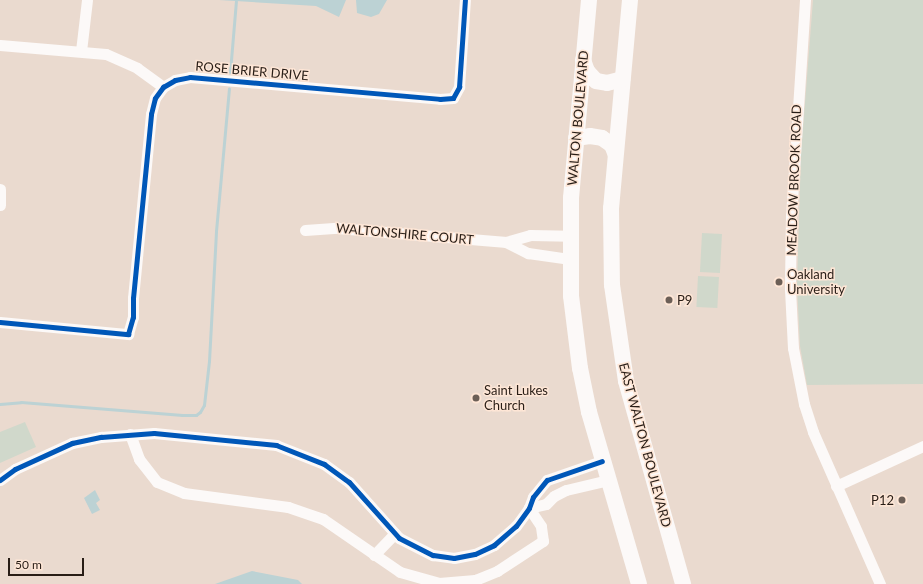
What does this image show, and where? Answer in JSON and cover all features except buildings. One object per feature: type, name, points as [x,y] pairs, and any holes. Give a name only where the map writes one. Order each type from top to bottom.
[{"type":"main road","name":"WALTON BOULEVARD","points":[[569,236],[576,138],[589,0]]},
{"type":"main road","points":[[615,153],[630,0]]},
{"type":"main road","points":[[583,60],[587,71],[596,81],[607,83],[623,79]]},
{"type":"main road","points":[[576,138],[590,136],[602,138],[612,145],[615,153]]},
{"type":"main road","name":"EAST WALTON BOULEVARD","points":[[615,153],[611,208],[612,285],[621,358],[636,422],[681,582]]},
{"type":"main road","points":[[569,236],[571,296],[580,368],[602,461],[639,584]]},
{"type":"street","points":[[81,52],[87,0]]},
{"type":"street","name":"ROSE BRIER DRIVE","points":[[163,87],[175,80],[190,77],[440,99],[453,98],[459,87],[465,0]]},
{"type":"street","name":"MEADOW BROOK ROAD","points":[[805,0],[794,151],[790,317],[793,348],[804,404],[813,432],[880,584]]},
{"type":"street","points":[[0,45],[106,54],[138,68],[163,87],[155,98],[151,114],[133,298],[133,317],[128,334],[0,322]]},
{"type":"street","points":[[0,189],[0,205]]},
{"type":"street","name":"WALTONSHIRE COURT","points":[[305,230],[337,228],[506,242],[530,235],[569,236]]},
{"type":"street","name":"WALTONSHIRE COURT","points":[[506,242],[528,253],[569,259]]},
{"type":"street","points":[[0,480],[15,469],[72,443],[130,434],[154,433],[276,445],[294,450],[324,464],[349,482],[395,533],[416,549],[433,555],[454,558],[475,554],[494,544],[516,526],[529,508],[532,497],[542,484],[602,461]]},
{"type":"street","points":[[130,434],[139,459],[157,482],[184,493],[288,507],[323,519],[400,572],[439,583],[474,580],[497,571],[543,541],[542,526],[529,508]]},
{"type":"street","points":[[836,486],[923,446]]},
{"type":"street","points":[[561,476],[566,490]]},
{"type":"street","points":[[529,508],[546,504],[554,496],[566,490],[608,480]]},
{"type":"street","points":[[374,555],[395,533]]},
{"type":"shaded area","points":[[219,0],[346,0],[339,17],[316,6]]},
{"type":"shaded area","points":[[356,0],[387,0],[379,14],[371,17],[357,13]]},
{"type":"shaded area","points":[[813,0],[923,0],[923,384],[807,385],[800,346],[797,286],[801,154]]},
{"type":"shaded area","points":[[702,233],[722,234],[720,273],[700,272]]},
{"type":"shaded area","points":[[698,276],[719,277],[717,308],[696,307]]},
{"type":"shaded area","points":[[25,422],[36,447],[0,463],[0,432]]},
{"type":"shaded area","points":[[95,490],[100,500],[96,503],[100,510],[92,514],[84,498]]},
{"type":"shaded area","points":[[252,571],[298,580],[302,584],[215,584]]},
{"type":"waterway","points":[[230,72],[236,1]]},
{"type":"waterway","points":[[0,404],[21,402],[182,415],[196,415],[200,412],[204,405],[209,361],[216,231],[229,89]]},
{"type":"cycle path","points":[[0,322],[128,334],[133,317],[133,298],[151,114],[155,98],[163,87],[175,80],[190,77],[440,99],[453,98],[459,87],[465,0]]},
{"type":"cycle path","points":[[0,480],[15,469],[72,443],[101,437],[154,433],[276,445],[324,464],[349,482],[399,538],[433,555],[454,558],[475,554],[494,545],[516,526],[529,508],[533,497],[547,480],[602,461]]},
{"type":"place","name":"Oakland University","points":[[779,282]]},
{"type":"place","name":"P9","points":[[669,300]]},
{"type":"place","name":"Saint Lukes Church","points":[[476,398]]},
{"type":"place","name":"P12","points":[[902,500]]}]
